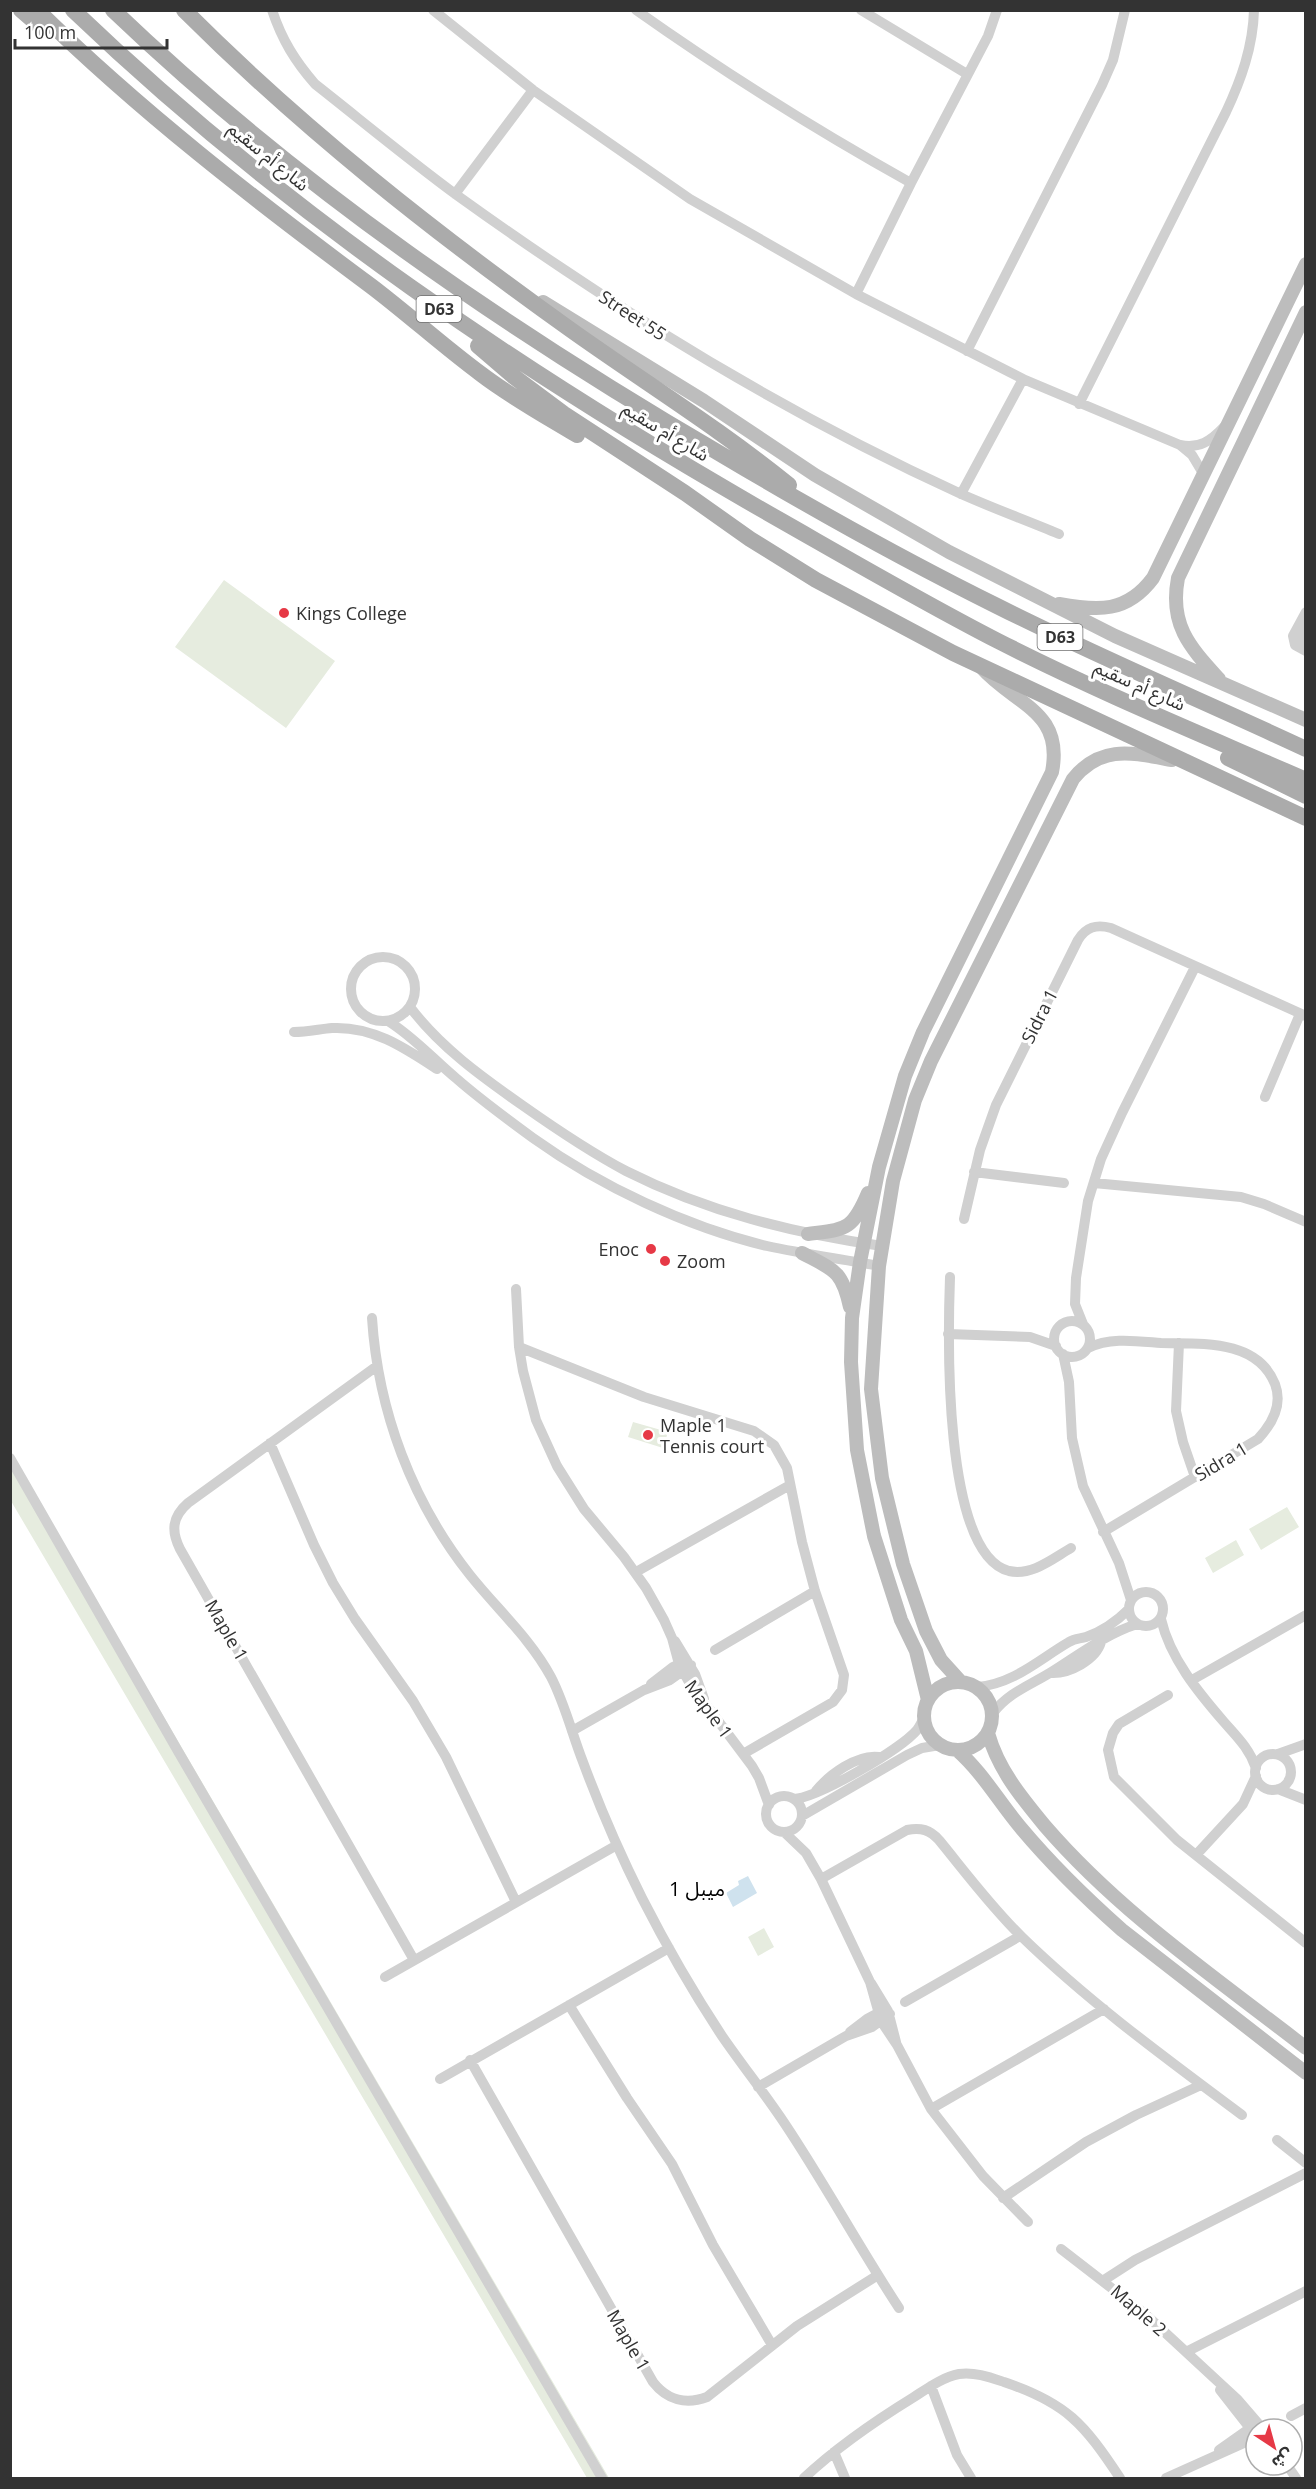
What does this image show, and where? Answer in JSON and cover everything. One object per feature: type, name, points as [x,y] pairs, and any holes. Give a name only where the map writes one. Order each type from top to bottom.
[{"type":"main road","points":[[21,10],[53,37],[83,54]]},
{"type":"main road","name":"D63","points":[[37,10],[83,54],[191,146],[485,378],[529,407],[750,539]]},
{"type":"main road","name":"شارع أم سقيم","points":[[73,10],[166,96],[244,162],[342,239],[454,319],[636,436],[841,556],[1002,643],[1305,780]]},
{"type":"main road","name":"شارع أم سقيم","points":[[113,10],[172,65],[249,130],[358,215],[449,283],[621,395],[822,513],[953,584],[1039,627],[1305,749]]},
{"type":"main road","points":[[171,10],[198,25]]},
{"type":"main road","name":"شارع أم سقيم","points":[[184,10],[339,152],[388,193],[507,284],[730,440],[822,513]]},
{"type":"main road","points":[[454,319],[497,363],[546,401],[750,539],[867,608],[978,664],[1305,818]]},
{"type":"main road","points":[[1118,696],[1176,733],[1305,796]]},
{"type":"street","name":"Street 55","points":[[272,10],[282,38],[296,63],[315,84],[455,194],[540,254],[685,347],[788,406],[896,463],[961,494],[1059,534]]},
{"type":"street","points":[[433,10],[533,90],[690,199],[856,294],[967,351],[1079,404],[1180,445],[1192,446],[1209,441],[1232,418]]},
{"type":"street","points":[[636,10],[793,114],[910,183]]},
{"type":"street","points":[[861,10],[967,74]]},
{"type":"street","points":[[856,294],[910,183],[988,36],[997,10]]},
{"type":"street","points":[[967,351],[1102,85],[1113,60],[1125,10]]},
{"type":"street","points":[[1079,404],[1231,103],[1248,53],[1254,10]]},
{"type":"street","points":[[455,194],[533,90]]},
{"type":"street","points":[[1044,602],[1092,610],[1118,605],[1141,592],[1153,578],[1305,264]]},
{"type":"street","points":[[507,284],[597,333],[846,494],[1044,602],[1305,720]]},
{"type":"street","points":[[1222,683],[1192,649],[1179,624],[1176,605],[1177,587],[1185,562],[1305,312]]},
{"type":"street","points":[[961,494],[1023,379]]},
{"type":"street","points":[[1180,445],[1192,455],[1204,475]]},
{"type":"street","points":[[1304,614],[1300,635],[1305,645]]},
{"type":"street","points":[[1304,614],[1294,631],[1293,640],[1298,648],[1305,651]]},
{"type":"street","points":[[960,1681],[941,1660],[926,1631],[894,1532],[875,1434],[871,1389],[870,1264],[864,1243],[879,1167],[905,1076],[923,1032],[1052,772],[1054,748],[1047,725],[1032,707],[994,682],[978,664]]},
{"type":"street","points":[[852,1318],[870,1264],[882,1246],[893,1181],[915,1100],[931,1061],[1073,779],[1095,759],[1114,753],[1192,763]]},
{"type":"street","name":"Sidra 1","points":[[964,1219],[974,1172],[988,1127],[1006,1083],[1082,934],[1095,926],[1111,928],[1303,1015]]},
{"type":"street","points":[[379,957],[387,957],[404,964],[414,980],[416,989],[410,1007],[404,1014],[388,1021],[377,1021],[367,1017],[354,1004],[351,995],[352,980],[359,967],[379,957]]},
{"type":"street","points":[[1069,1382],[1090,1336],[1077,1311],[1075,1297],[1084,1220],[1101,1160],[1122,1113],[1195,968]]},
{"type":"street","points":[[410,1007],[442,1044],[498,1088],[591,1151],[625,1170],[696,1202],[760,1223],[808,1234],[882,1246]]},
{"type":"street","points":[[1264,1097],[1303,1015]]},
{"type":"street","points":[[388,1021],[534,1139],[572,1163],[645,1202],[708,1228],[766,1245],[870,1264]]},
{"type":"street","points":[[294,1032],[333,1028],[368,1033],[401,1045],[457,1079]]},
{"type":"street","points":[[808,1234],[842,1229],[855,1220],[879,1167]]},
{"type":"street","points":[[974,1172],[1064,1183]]},
{"type":"street","points":[[1094,1183],[1241,1197],[1264,1204],[1305,1222]]},
{"type":"street","points":[[802,1253],[836,1272],[844,1281],[852,1318],[853,1407],[864,1493],[886,1578],[901,1620],[916,1651],[928,1700],[924,1718],[917,1730],[879,1757],[867,1757],[855,1762],[827,1779],[814,1794],[778,1798],[769,1805],[766,1812],[771,1826],[784,1832],[806,1852],[870,1982],[897,2045],[931,2109],[963,2152],[1003,2198],[1028,2222]]},
{"type":"street","points":[[950,1277],[948,1367],[952,1433],[961,1484],[978,1543],[987,1558],[996,1565],[1019,1572],[1041,1566],[1071,1548]]},
{"type":"street","points":[[516,1288],[519,1347],[536,1420],[557,1466],[584,1509],[636,1572],[789,1485]]},
{"type":"street","points":[[957,1750],[975,1746],[988,1733],[993,1713],[1014,1693],[1051,1672],[1066,1672],[1072,1669],[1095,1653],[1101,1641],[1114,1632],[1157,1623],[1161,1618],[1164,1604],[1154,1593],[1137,1585],[1119,1563],[1083,1486],[1072,1438],[1069,1382],[1059,1350],[1059,1328],[1075,1297]]},
{"type":"street","points":[[372,1318],[377,1366],[400,1449],[423,1502],[469,1574],[520,1631],[542,1662],[560,1695],[617,1845],[669,1948],[702,2005],[797,2143],[898,2308]]},
{"type":"street","points":[[1030,1338],[1072,1321],[1113,1340]]},
{"type":"street","points":[[948,1334],[1030,1338],[1068,1356],[1113,1340]]},
{"type":"street","name":"Sidra 1","points":[[1103,1532],[1258,1438],[1268,1428],[1278,1402],[1271,1375],[1252,1356],[1223,1346],[1113,1340]]},
{"type":"street","points":[[1179,1343],[1176,1411],[1183,1442],[1196,1477]]},
{"type":"street","points":[[519,1347],[644,1397],[761,1434],[779,1451],[787,1468],[789,1485],[815,1591],[843,1668],[844,1683],[838,1697],[827,1706],[743,1754]]},
{"type":"street","name":"Maple 1","points":[[377,1366],[181,1509],[176,1516],[174,1533],[180,1549],[414,1960]]},
{"type":"street","points":[[270,1443],[333,1583],[402,1683],[434,1736],[457,1778],[516,1902]]},
{"type":"street","points":[[10,1458],[179,1753],[602,2478]]},
{"type":"street","points":[[1119,1563],[1130,1604],[1130,1615],[1170,1648],[1224,1722],[1244,1743],[1261,1785],[1305,1799]]},
{"type":"street","name":"Maple 1","points":[[636,1572],[656,1604],[705,1701],[759,1778],[769,1805]]},
{"type":"street","points":[[715,1650],[815,1591]]},
{"type":"street","points":[[928,1700],[938,1688],[952,1682],[960,1681],[978,1687],[998,1684],[1017,1677],[1071,1640],[1090,1635],[1108,1626],[1141,1592],[1147,1591]]},
{"type":"street","points":[[1192,1680],[1305,1615]]},
{"type":"street","points":[[1161,1618],[1170,1648]]},
{"type":"street","points":[[572,1731],[644,1690],[663,1683],[685,1665]]},
{"type":"street","points":[[978,1687],[988,1698],[993,1713]]},
{"type":"street","points":[[1168,1695],[1119,1724],[1109,1741],[1109,1759],[1114,1777],[1158,1823],[1305,1943]]},
{"type":"street","points":[[924,1718],[932,1738],[940,1745],[957,1750],[982,1774],[1019,1826],[1094,1906],[1305,2073]]},
{"type":"street","points":[[988,1733],[999,1763],[1016,1789],[1082,1866],[1135,1915],[1305,2048]]},
{"type":"street","points":[[1244,1743],[1286,1759],[1305,1799]]},
{"type":"street","points":[[784,1832],[796,1828],[801,1819],[907,1755],[922,1748],[940,1745]]},
{"type":"street","points":[[1196,1855],[1243,1804],[1262,1758],[1305,1745]]},
{"type":"street","points":[[1243,1804],[1288,1783],[1305,1745]]},
{"type":"street","points":[[759,1778],[801,1809],[806,1852]]},
{"type":"street","points":[[821,1879],[900,1833],[922,1828],[935,1835],[1020,1935],[1104,2009],[1242,2115]]},
{"type":"street","points":[[385,1977],[617,1845]]},
{"type":"street","points":[[905,2002],[1020,1935]]},
{"type":"street","points":[[440,2079],[669,1948]]},
{"type":"street","points":[[569,2005],[627,2098],[672,2164],[713,2245],[772,2345]]},
{"type":"street","points":[[931,2109],[1104,2009]]},
{"type":"street","points":[[758,2087],[846,2036],[867,2029],[884,2015]]},
{"type":"street","name":"Maple 1","points":[[470,2061],[658,2389],[673,2399],[699,2400],[715,2393],[772,2345],[823,2308],[878,2276]]},
{"type":"street","points":[[1003,2198],[1086,2142],[1136,2115],[1201,2085]]},
{"type":"street","points":[[1276,2140],[1305,2163]]},
{"type":"street","points":[[1104,2280],[1135,2260],[1305,2174]]},
{"type":"street","name":"Maple 2","points":[[1061,2249],[1104,2280],[1186,2352],[1212,2377],[1245,2417]]},
{"type":"street","points":[[1186,2352],[1305,2291]]},
{"type":"street","points":[[807,2476],[834,2452],[882,2417],[931,2386],[952,2376],[973,2374],[1036,2392],[1058,2405],[1082,2426],[1120,2478]]},
{"type":"street","points":[[931,2386],[955,2450],[970,2478]]},
{"type":"street","points":[[1291,2416],[1305,2408]]},
{"type":"street","points":[[1166,2478],[1244,2443]]},
{"type":"street","points":[[834,2452],[845,2478]]},
{"type":"shaded area","points":[[224,580],[335,661],[286,728],[175,647]]},
{"type":"shaded area","name":"Maple 1 Tennis court","points":[[633,1422],[668,1432],[663,1448],[628,1437]]},
{"type":"shaded area","points":[[10,1454],[609,2478],[587,2478],[11,1501]]},
{"type":"shaded area","points":[[1287,1507],[1299,1527],[1261,1550],[1249,1529]]},
{"type":"shaded area","points":[[1236,1540],[1244,1555],[1213,1573],[1205,1558]]},
{"type":"shaded area","points":[[764,1928],[774,1947],[758,1956],[748,1937]]},
{"type":"water","points":[[748,1876],[757,1893],[733,1907],[726,1893],[739,1885],[738,1881]]},
{"type":"place","name":"Kings College","points":[[284,613]]},
{"type":"place","name":"Enoc","points":[[651,1249]]},
{"type":"place","name":"Zoom","points":[[665,1261]]},
{"type":"place","name":"Maple 1 Tennis court","points":[[648,1435]]},
{"type":"district","name":"ميبل 1","points":[[697,1888]]}]
